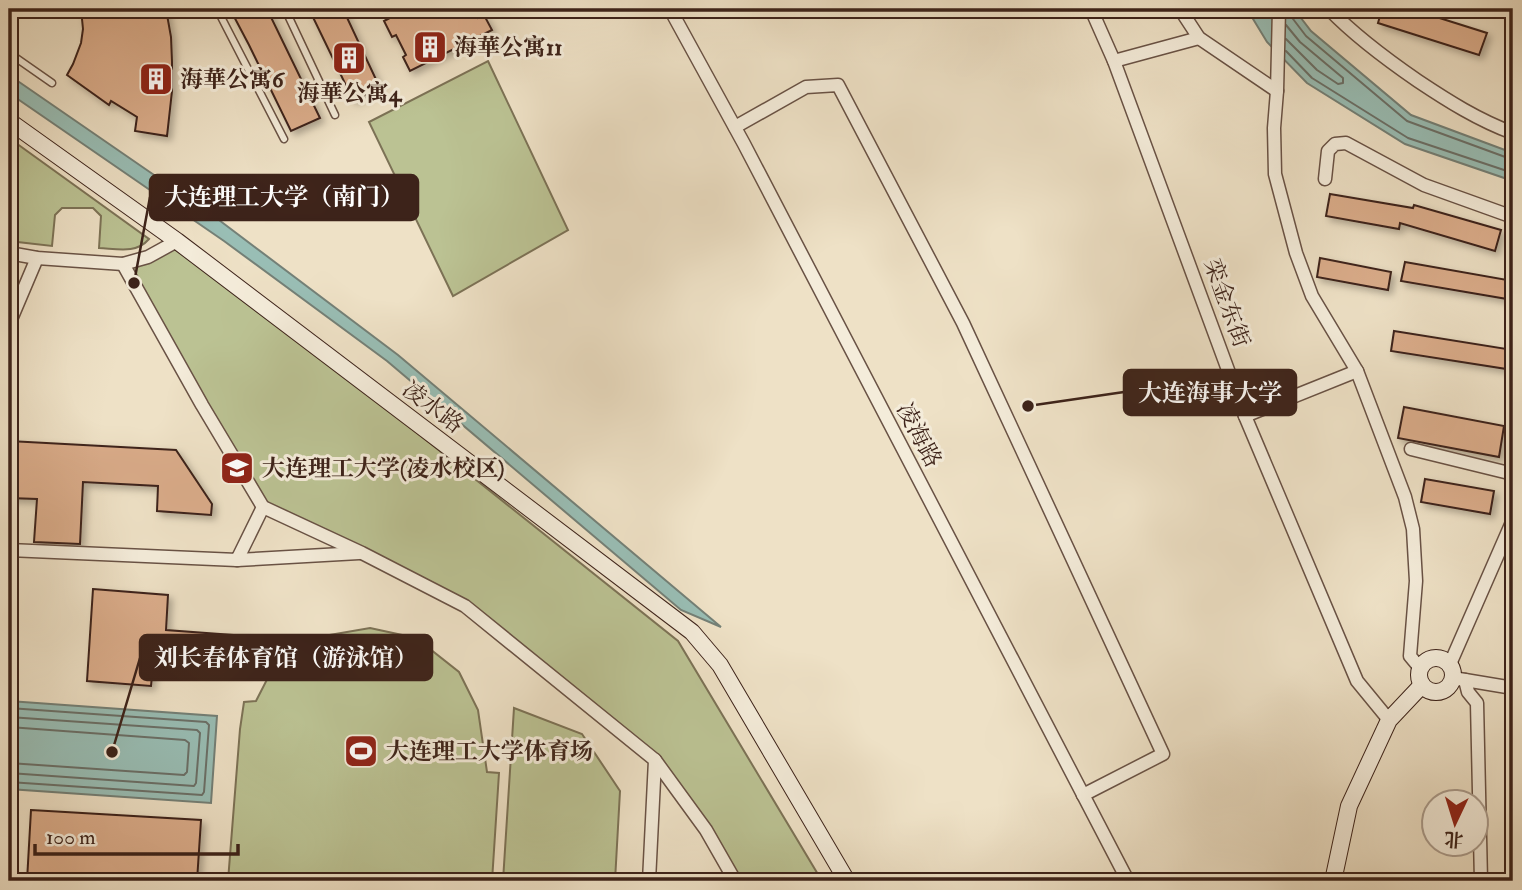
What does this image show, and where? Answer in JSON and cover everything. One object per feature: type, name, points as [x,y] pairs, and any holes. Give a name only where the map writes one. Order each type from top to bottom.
[{"type":"main road","name":"凌水路","points":[[9,121],[177,241],[692,632],[720,665],[847,881]]},
{"type":"main road","points":[[1436,657],[1442,658],[1456,674],[1449,687],[1440,692],[1430,691],[1422,685],[1418,677],[1420,668],[1427,660],[1436,657]]},
{"type":"main road","points":[[1333,881],[1349,806],[1388,720],[1422,685]]},
{"type":"street","name":"凌海路","points":[[670,9],[735,127],[1128,881]]},
{"type":"street","name":"栾金东街","points":[[1091,9],[1114,61],[1245,416],[1357,681],[1388,720]]},
{"type":"street","points":[[1180,9],[1199,38],[1277,91]]},
{"type":"street","points":[[1279,9],[1274,128],[1275,174],[1296,253],[1312,296],[1357,371],[1405,497],[1413,529],[1416,581],[1410,656],[1420,668]]},
{"type":"street","points":[[1329,9],[1374,50],[1411,76],[1461,109],[1513,132]]},
{"type":"street","points":[[1114,61],[1199,38]]},
{"type":"street","points":[[735,127],[806,88],[838,85],[957,311],[1163,754],[1083,795]]},
{"type":"street","points":[[1325,179],[1328,150],[1335,144],[1346,143],[1424,185],[1513,218]]},
{"type":"street","points":[[9,254],[123,264],[148,257],[177,241]]},
{"type":"street","points":[[9,324],[37,258]]},
{"type":"street","points":[[123,264],[263,507],[362,553],[465,606],[655,760],[706,830],[734,879]]},
{"type":"street","points":[[1245,416],[1357,371]]},
{"type":"street","points":[[1411,449],[1513,474]]},
{"type":"street","points":[[237,560],[263,507]]},
{"type":"street","points":[[1456,674],[1513,520]]},
{"type":"street","points":[[9,550],[237,560],[362,553]]},
{"type":"street","points":[[1456,674],[1513,688]]},
{"type":"street","points":[[1456,674],[1477,703],[1481,881]]},
{"type":"street","points":[[649,881],[655,760]]},
{"type":"lane","points":[[217,9],[284,139]]},
{"type":"lane","points":[[285,9],[335,115]]},
{"type":"lane","points":[[9,53],[52,83]]},
{"type":"green space","points":[[488,61],[568,230],[453,296],[369,122]]},
{"type":"green space","points":[[9,138],[149,239],[132,249],[99,248],[101,216],[93,208],[62,208],[55,215],[52,246],[9,241]]},
{"type":"green space","points":[[177,241],[678,641],[822,881],[741,881],[731,874],[655,760],[465,606],[263,507],[123,264]]},
{"type":"green space","name":"大连理工大学体育场","points":[[370,628],[416,638],[459,672],[478,710],[487,772],[499,773],[492,881],[228,881],[244,702],[256,701],[276,662],[318,637]]},
{"type":"green space","points":[[514,708],[582,734],[620,791],[615,881],[503,881]]},
{"type":"water","points":[[1247,9],[1294,9],[1311,31],[1411,115],[1513,153],[1513,181],[1405,144],[1307,83],[1267,42]]},
{"type":"water","points":[[9,75],[215,217],[398,355],[721,627],[681,610],[387,361],[224,241],[9,93]]},
{"type":"water","points":[[9,701],[217,716],[211,803],[9,789]]},
{"type":"building","points":[[81,9],[166,9],[172,62],[167,136],[135,131],[137,117],[111,101],[109,105],[67,75],[81,43]]},
{"type":"building","points":[[230,9],[267,9],[320,118],[291,131]]},
{"type":"building","name":"海華公寓4","points":[[309,9],[343,9],[380,88],[353,100]]},
{"type":"building","name":"海華公寓11","points":[[407,9],[473,9],[478,18],[484,15],[492,30],[410,71],[396,35],[392,37],[384,21]]},
{"type":"building","points":[[1382,9],[1411,9],[1487,33],[1479,55],[1378,23]]},
{"type":"building","points":[[1330,194],[1413,208],[1414,205],[1501,230],[1495,251],[1400,223],[1399,229],[1326,216]]},
{"type":"building","points":[[1320,258],[1391,272],[1388,290],[1317,277]]},
{"type":"building","points":[[1405,262],[1513,281],[1513,300],[1401,281]]},
{"type":"building","points":[[1394,331],[1513,350],[1513,370],[1391,351]]},
{"type":"building","points":[[1404,407],[1504,426],[1499,457],[1398,438]]},
{"type":"building","points":[[9,441],[176,450],[212,504],[211,515],[157,511],[158,486],[83,482],[80,544],[34,542],[37,499],[9,498]]},
{"type":"building","points":[[1425,479],[1494,491],[1490,514],[1421,502]]},
{"type":"building","points":[[93,589],[168,595],[166,630],[246,636],[244,671],[221,669],[222,660],[154,655],[151,686],[87,681]]},
{"type":"building","points":[[31,810],[201,820],[197,881],[27,881]]},
{"type":"place","name":"海華公寓11","points":[[430,47]]},
{"type":"place","name":"海華公寓4","points":[[349,58]]},
{"type":"place","name":"海華公寓6","points":[[156,79]]},
{"type":"place","name":"大连理工大学（南门）","points":[[134,283]]},
{"type":"place","name":"大连海事大学","points":[[1028,406]]},
{"type":"place","name":"大连理工大学(凌水校区)","points":[[237,468]]},
{"type":"place","name":"大连理工大学体育场","points":[[361,751]]},
{"type":"place","name":"刘长春体育馆（游泳馆）","points":[[112,752]]}]
